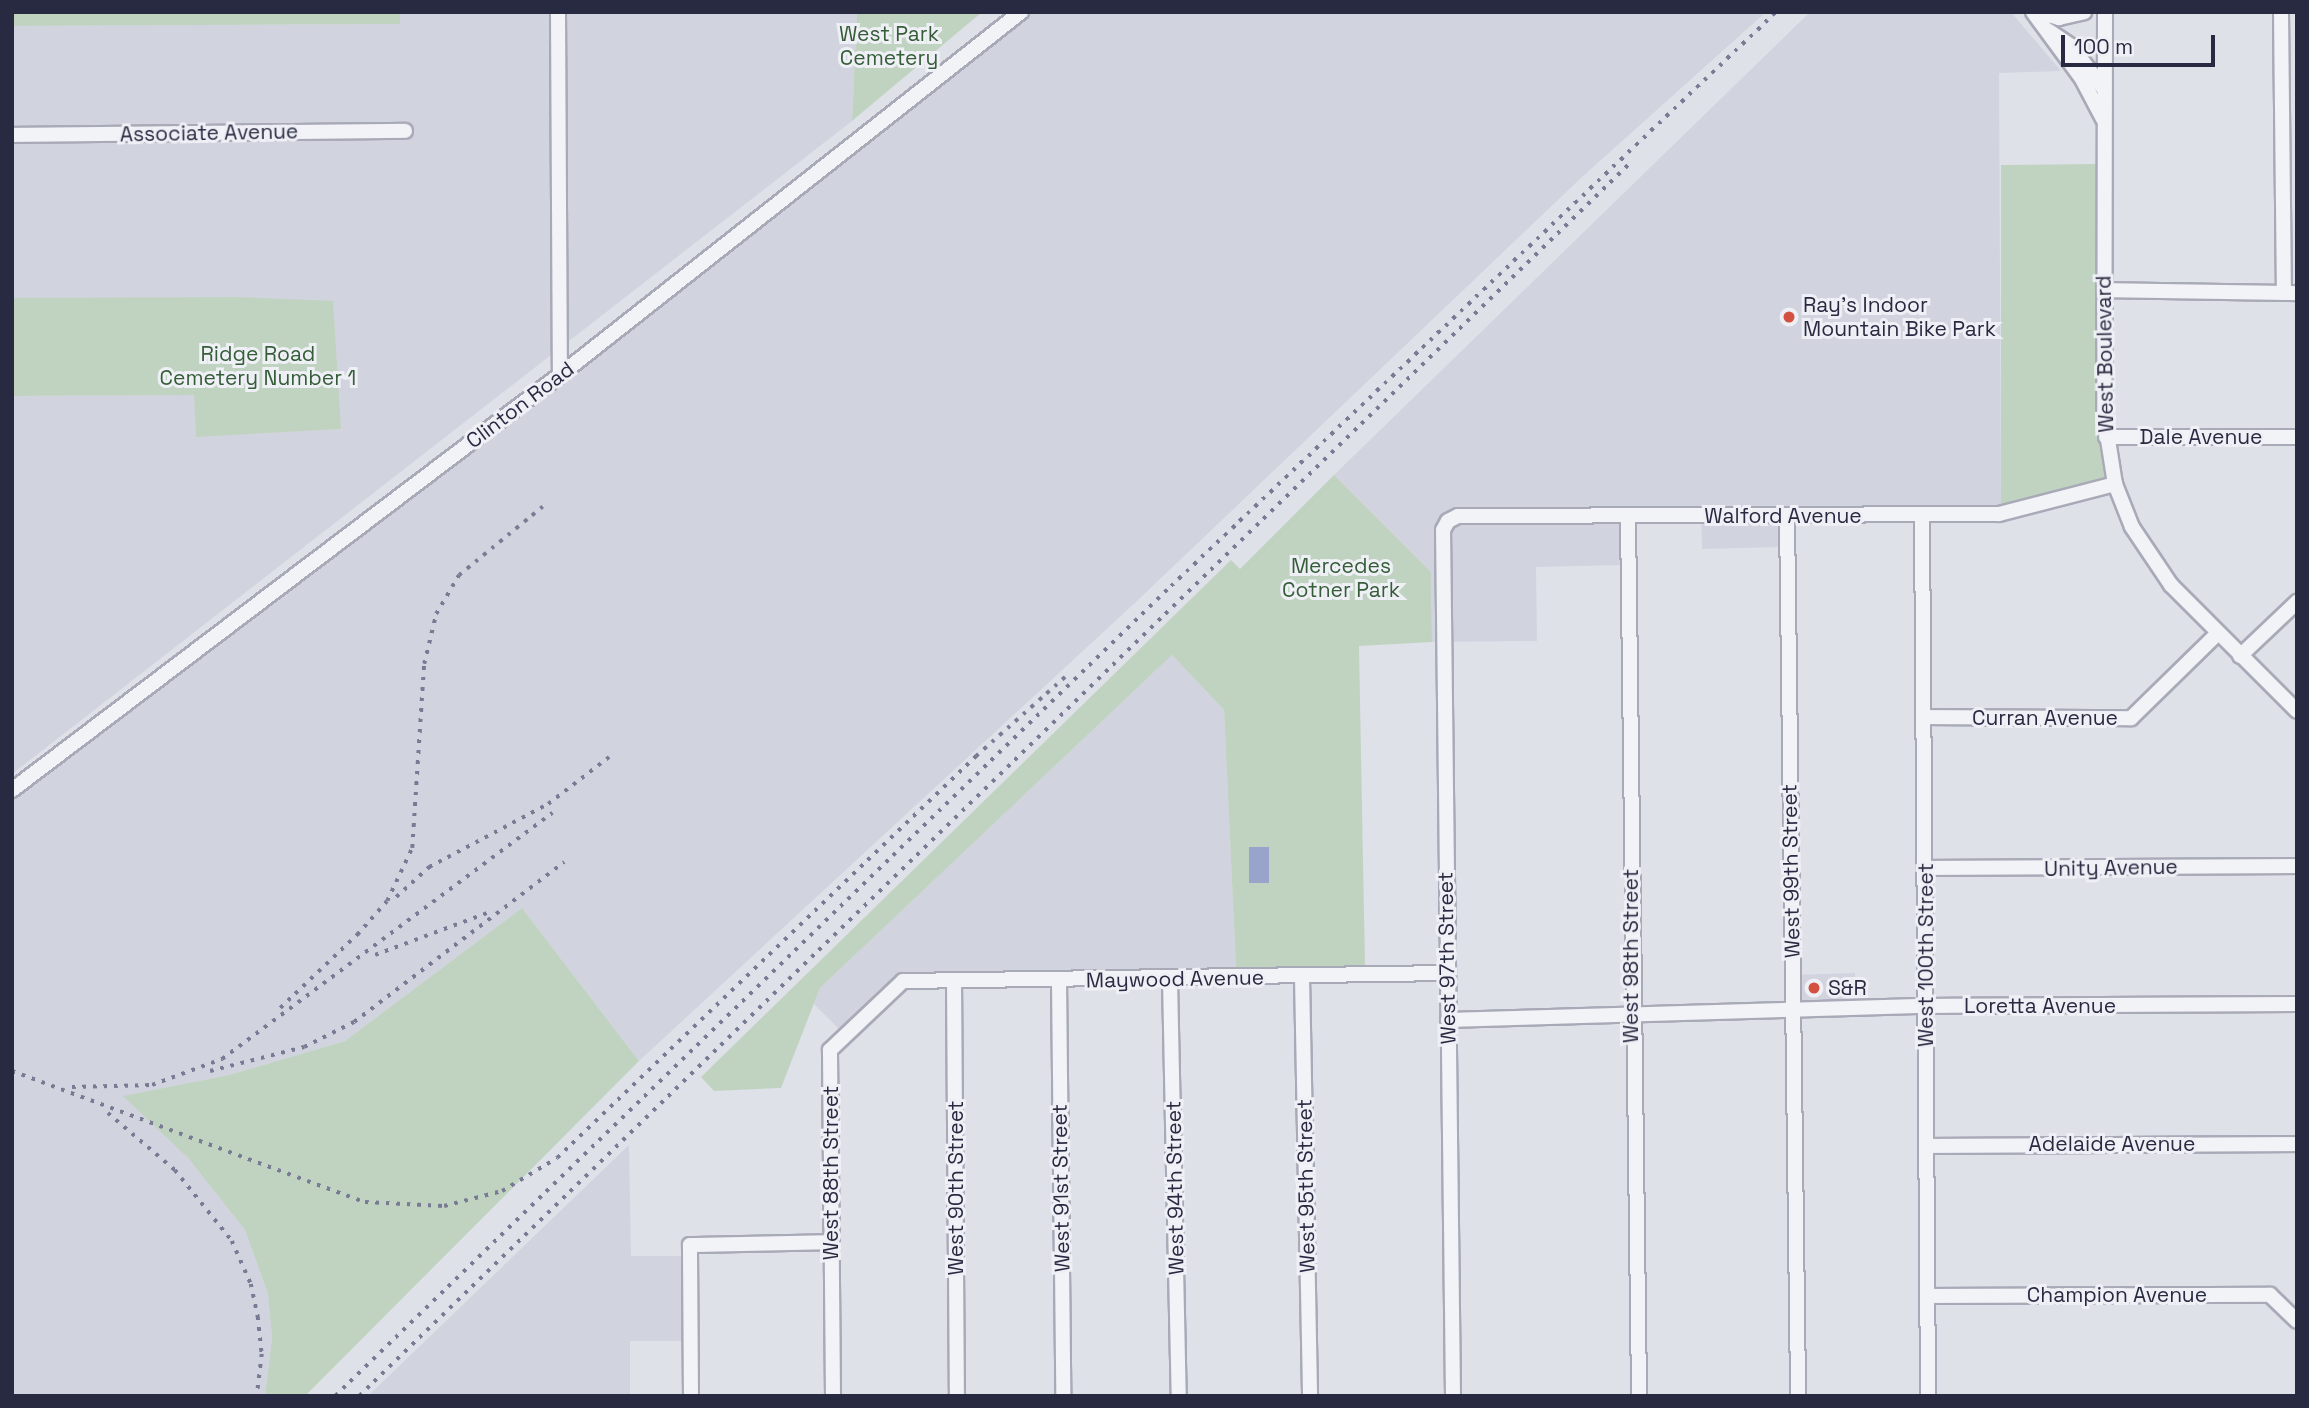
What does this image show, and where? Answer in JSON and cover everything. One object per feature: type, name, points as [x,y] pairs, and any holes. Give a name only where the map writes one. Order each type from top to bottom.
[{"type":"street","points":[[558,12],[560,375]]},
{"type":"street","name":"Clinton Road","points":[[12,790],[560,375],[1021,12]]},
{"type":"street","points":[[2032,12],[2071,47],[2088,76],[2104,121]]},
{"type":"street","points":[[2041,19],[2084,12]]},
{"type":"street","name":"West Boulevard","points":[[2105,12],[2106,437],[2115,484],[2132,527],[2155,565],[2217,634],[2297,711]]},
{"type":"street","points":[[2104,290],[2290,293],[2281,12]]},
{"type":"street","points":[[2088,76],[2105,90]]},
{"type":"street","name":"Associate Avenue","points":[[12,135],[405,131]]},
{"type":"street","name":"Dale Avenue","points":[[2106,437],[2297,437]]},
{"type":"street","name":"Walford Avenue","points":[[1448,521],[1458,516],[1998,514],[2115,484]]},
{"type":"street","name":"West 99th Street","points":[[1787,515],[1798,1396]]},
{"type":"street","name":"West 100th Street","points":[[1922,515],[1928,1396]]},
{"type":"street","name":"West 98th Street","points":[[1628,517],[1631,1013],[1639,1396]]},
{"type":"street","name":"West 97th Street","points":[[1448,521],[1443,530],[1453,1396]]},
{"type":"street","points":[[2240,656],[2297,603]]},
{"type":"street","name":"Curran Avenue","points":[[1923,717],[2131,718],[2217,634]]},
{"type":"street","name":"Unity Avenue","points":[[1925,868],[2297,866]]},
{"type":"street","name":"Maywood Avenue","points":[[904,981],[1170,980],[1447,973]]},
{"type":"street","name":"West 95th Street","points":[[1302,976],[1310,1396]]},
{"type":"street","name":"West 90th Street","points":[[954,980],[957,1396]]},
{"type":"street","name":"West 91st Street","points":[[1059,980],[1063,1396]]},
{"type":"street","name":"West 94th Street","points":[[1170,980],[1179,1396]]},
{"type":"street","name":"West 88th Street","points":[[833,1396],[830,1050],[904,981]]},
{"type":"street","name":"Loretta Avenue","points":[[1448,1020],[1926,1006],[2297,1004]]},
{"type":"street","name":"Adelaide Avenue","points":[[1927,1146],[2297,1144]]},
{"type":"street","points":[[691,1396],[690,1245],[831,1242]]},
{"type":"street","name":"Champion Avenue","points":[[1928,1296],[2270,1295],[2297,1321]]},
{"type":"shaded area","points":[[400,12],[857,12],[852,121],[12,774],[12,396],[195,395],[196,436],[341,429],[88,299],[12,298],[12,26],[399,24]]},
{"type":"shaded area","points":[[1034,12],[1766,12],[1582,177],[1138,600],[639,1061],[522,908],[345,1041],[229,1075],[124,1096],[188,1158],[245,1230],[268,1294],[272,1338],[265,1396],[14,1396],[12,800]]},
{"type":"shaded area","points":[[1810,12],[2011,12],[2061,71],[1999,73],[2001,505],[1781,509],[1782,547],[1702,549],[1701,511],[1621,513],[1622,565],[1536,567],[1537,641],[1432,642],[1431,572],[1334,475]]},
{"type":"shaded area","points":[[1172,655],[1224,710],[1236,968],[903,976],[842,1032],[814,1004],[820,988]]},
{"type":"shaded area","points":[[1855,973],[1856,1003],[1797,1005],[1796,975]]},
{"type":"shaded area","points":[[629,1145],[631,1256],[686,1256],[685,1341],[630,1341],[630,1396],[368,1396]]},
{"type":"green space","points":[[12,12],[400,12],[400,24],[12,26]]},
{"type":"green space","name":"West Park Cemetery","points":[[857,12],[982,12],[852,121]]},
{"type":"green space","points":[[2096,164],[2096,384],[2108,479],[2001,505],[2001,165]]},
{"type":"green space","name":"Ridge Road Cemetery Number 1","points":[[237,297],[333,301],[341,429],[196,437],[194,395],[12,396],[12,298]]},
{"type":"green space","name":"Mercedes Cotner Park","points":[[1334,475],[1431,572],[1432,642],[1359,646],[1365,966],[1236,968],[1224,710],[1172,655],[820,988],[781,1088],[714,1091],[701,1077],[1231,560],[1240,569]]},
{"type":"green space","points":[[522,908],[639,1061],[305,1396],[265,1396],[272,1338],[268,1294],[245,1230],[188,1158],[123,1096],[229,1075],[345,1041]]},
{"type":"water","points":[[1249,847],[1269,847],[1269,883],[1249,883]]},
{"type":"railway","points":[[335,1396],[1171,586],[1776,12]]},
{"type":"railway","points":[[359,1396],[1630,163]]},
{"type":"railway","points":[[357,935],[387,901],[412,848],[424,664],[436,614],[459,575],[547,503]]},
{"type":"railway","points":[[12,1071],[365,1202],[444,1206],[502,1191],[557,1158],[976,756],[1066,676]]},
{"type":"railway","points":[[396,897],[429,867],[548,804],[609,757]]},
{"type":"railway","points":[[72,1087],[152,1085],[222,1059],[552,813]]},
{"type":"railway","points":[[210,1071],[304,1047],[354,1022],[564,862]]},
{"type":"railway","points":[[375,955],[492,911]]},
{"type":"railway","points":[[280,1008],[363,929]]},
{"type":"railway","points":[[108,1113],[175,1170],[232,1241],[251,1284],[258,1317],[262,1354],[257,1396]]},
{"type":"place","name":"Ray's Indoor Mountain Bike Park","points":[[1789,317]]},
{"type":"place","name":"S&R","points":[[1814,988]]}]
